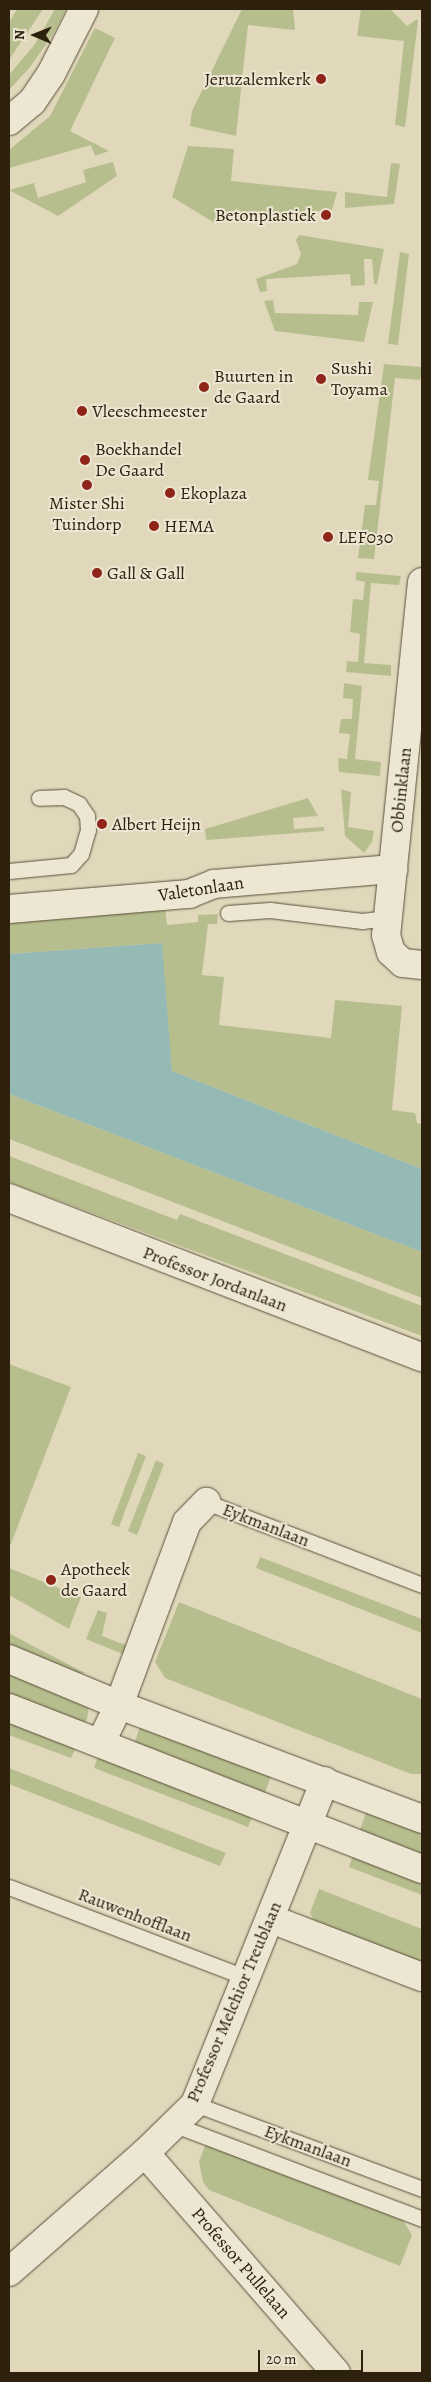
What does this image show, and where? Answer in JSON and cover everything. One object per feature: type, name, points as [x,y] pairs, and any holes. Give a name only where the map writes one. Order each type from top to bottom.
[{"type":"street","points":[[9,121],[32,102],[46,81],[84,9]]},
{"type":"street","name":"Obbinklaan","points":[[412,964],[391,952],[386,935],[422,582]]},
{"type":"street","name":"Valetonlaan","points":[[9,909],[189,894],[214,884],[392,869]]},
{"type":"street","name":"Professor Jordanlaan","points":[[9,1198],[422,1357]]},
{"type":"street","name":"Eykmanlaan","points":[[101,1742],[118,1705],[187,1522],[206,1502]]},
{"type":"street","points":[[9,1659],[118,1705],[325,1781],[422,1819]]},
{"type":"street","points":[[9,1708],[101,1742],[422,1869]]},
{"type":"street","name":"Professor Melchior Treublaan","points":[[9,2272],[145,2153],[194,2104],[271,1919],[325,1781]]},
{"type":"street","points":[[271,1919],[422,1977]]},
{"type":"street","name":"Professor Pullelaan","points":[[145,2153],[336,2373]]},
{"type":"lane","points":[[9,870],[71,865],[81,854],[88,830],[87,816],[79,804],[64,797],[39,798]]},
{"type":"lane","points":[[228,913],[270,910],[362,921],[388,918]]},
{"type":"lane","name":"Eykmanlaan","points":[[206,1502],[422,1585]]},
{"type":"lane","name":"Rauwenhofflaan","points":[[9,1887],[247,1978]]},
{"type":"lane","name":"Eykmanlaan","points":[[194,2104],[422,2188]]},
{"type":"lane","points":[[175,2125],[422,2219]]},
{"type":"green space","points":[[17,9],[43,9],[9,60],[9,23]]},
{"type":"green space","points":[[55,9],[66,10],[55,31],[31,66],[9,90],[9,75],[35,44]]},
{"type":"green space","points":[[242,9],[293,9],[295,30],[248,25],[236,136],[190,126],[192,111]]},
{"type":"green space","points":[[361,9],[390,9],[407,26],[417,19],[418,21],[405,127],[395,125],[404,41],[357,36]]},
{"type":"green space","points":[[95,28],[115,38],[70,131],[109,151],[95,156],[91,145],[9,168],[9,150],[50,116]]},
{"type":"green space","points":[[188,146],[234,149],[231,181],[337,192],[332,210],[213,222],[172,197]]},
{"type":"green space","points":[[113,162],[117,176],[58,216],[9,190],[34,183],[38,198],[86,182],[83,170]]},
{"type":"green space","points":[[391,163],[400,164],[394,204],[345,208],[345,192],[387,197]]},
{"type":"green space","points":[[299,235],[384,249],[377,284],[374,284],[372,259],[364,259],[365,285],[351,286],[350,274],[266,279],[267,291],[260,292],[256,279],[297,264],[301,254],[296,240]]},
{"type":"green space","points":[[400,252],[409,254],[398,345],[388,344]]},
{"type":"green space","points":[[273,300],[275,313],[358,315],[359,302],[373,302],[364,342],[275,331],[264,301]]},
{"type":"green space","points":[[384,364],[422,367],[422,373],[420,380],[395,378],[374,559],[358,558],[365,505],[376,505],[379,481],[368,480]]},
{"type":"green space","points":[[356,572],[401,576],[399,585],[371,583],[364,663],[391,665],[391,676],[346,672],[347,661],[358,662],[360,634],[350,632],[353,599],[363,600],[365,582],[356,580]]},
{"type":"green space","points":[[344,683],[362,686],[355,759],[381,762],[380,776],[339,772],[338,758],[347,759],[350,734],[339,733],[341,719],[352,719],[353,699],[343,698]]},
{"type":"green space","points":[[341,789],[351,792],[348,827],[374,831],[372,842],[364,853],[345,836]]},
{"type":"green space","points":[[308,798],[318,816],[293,818],[294,829],[324,827],[324,831],[206,840],[205,829]]},
{"type":"green space","points":[[165,906],[167,925],[198,922],[198,915],[218,914],[217,924],[208,924],[202,975],[224,977],[219,1025],[331,1038],[335,1000],[402,1006],[392,1110],[415,1113],[417,1123],[422,1124],[422,1169],[172,1071],[161,943],[9,954],[9,919]]},
{"type":"green space","points":[[9,1094],[422,1252],[422,1298],[9,1139]]},
{"type":"green space","points":[[9,1156],[177,1220],[180,1214],[422,1306],[422,1336],[9,1182]]},
{"type":"green space","points":[[9,1364],[71,1387],[9,1549]]},
{"type":"green space","points":[[138,1453],[146,1456],[119,1527],[111,1524]]},
{"type":"green space","points":[[156,1460],[164,1464],[137,1535],[128,1531]]},
{"type":"green space","points":[[260,1557],[422,1619],[422,1633],[256,1568]]},
{"type":"green space","points":[[9,1568],[81,1597],[69,1629],[9,1595]]},
{"type":"green space","points":[[179,1602],[422,1699],[422,1774],[411,1774],[165,1678],[155,1662]]},
{"type":"green space","points":[[98,1610],[107,1613],[102,1636],[128,1646],[125,1655],[86,1639]]},
{"type":"green space","points":[[9,1633],[85,1673],[75,1674],[9,1649]]},
{"type":"green space","points":[[9,1670],[89,1707],[87,1719],[83,1724],[9,1698]]},
{"type":"green space","points":[[9,1718],[77,1745],[71,1758],[9,1735]]},
{"type":"green space","points":[[140,1727],[272,1773],[263,1798],[134,1744]]},
{"type":"green space","points":[[99,1753],[254,1813],[248,1827],[94,1768]]},
{"type":"green space","points":[[9,1768],[226,1853],[220,1866],[9,1784]]},
{"type":"green space","points":[[367,1810],[422,1832],[422,1860],[358,1835]]},
{"type":"green space","points":[[354,1852],[422,1878],[422,1895],[349,1867]]},
{"type":"green space","points":[[319,1889],[422,1929],[422,1965],[317,1925],[310,1913]]},
{"type":"green space","points":[[207,2140],[399,2214],[412,2235],[400,2266],[209,2190],[203,2182],[199,2162]]},
{"type":"water","points":[[162,943],[172,1071],[422,1169],[422,1252],[9,1094],[9,954]]},
{"type":"place","name":"Jeruzalemkerk","points":[[321,79]]},
{"type":"place","name":"Betonplastiek","points":[[326,215]]},
{"type":"place","name":"Sushi Toyama","points":[[321,379]]},
{"type":"place","name":"Buurten in de Gaard","points":[[204,387]]},
{"type":"place","name":"Vleeschmeester","points":[[82,411]]},
{"type":"place","name":"Boekhandel De Gaard","points":[[85,460]]},
{"type":"place","name":"Mister Shi Tuindorp","points":[[87,485]]},
{"type":"place","name":"Ekoplaza","points":[[170,493]]},
{"type":"place","name":"HEMA","points":[[154,526]]},
{"type":"place","name":"LEF030","points":[[328,537]]},
{"type":"place","name":"Gall & Gall","points":[[97,573]]},
{"type":"place","name":"Albert Heijn","points":[[102,824]]},
{"type":"place","name":"Apotheek de Gaard","points":[[51,1580]]}]
